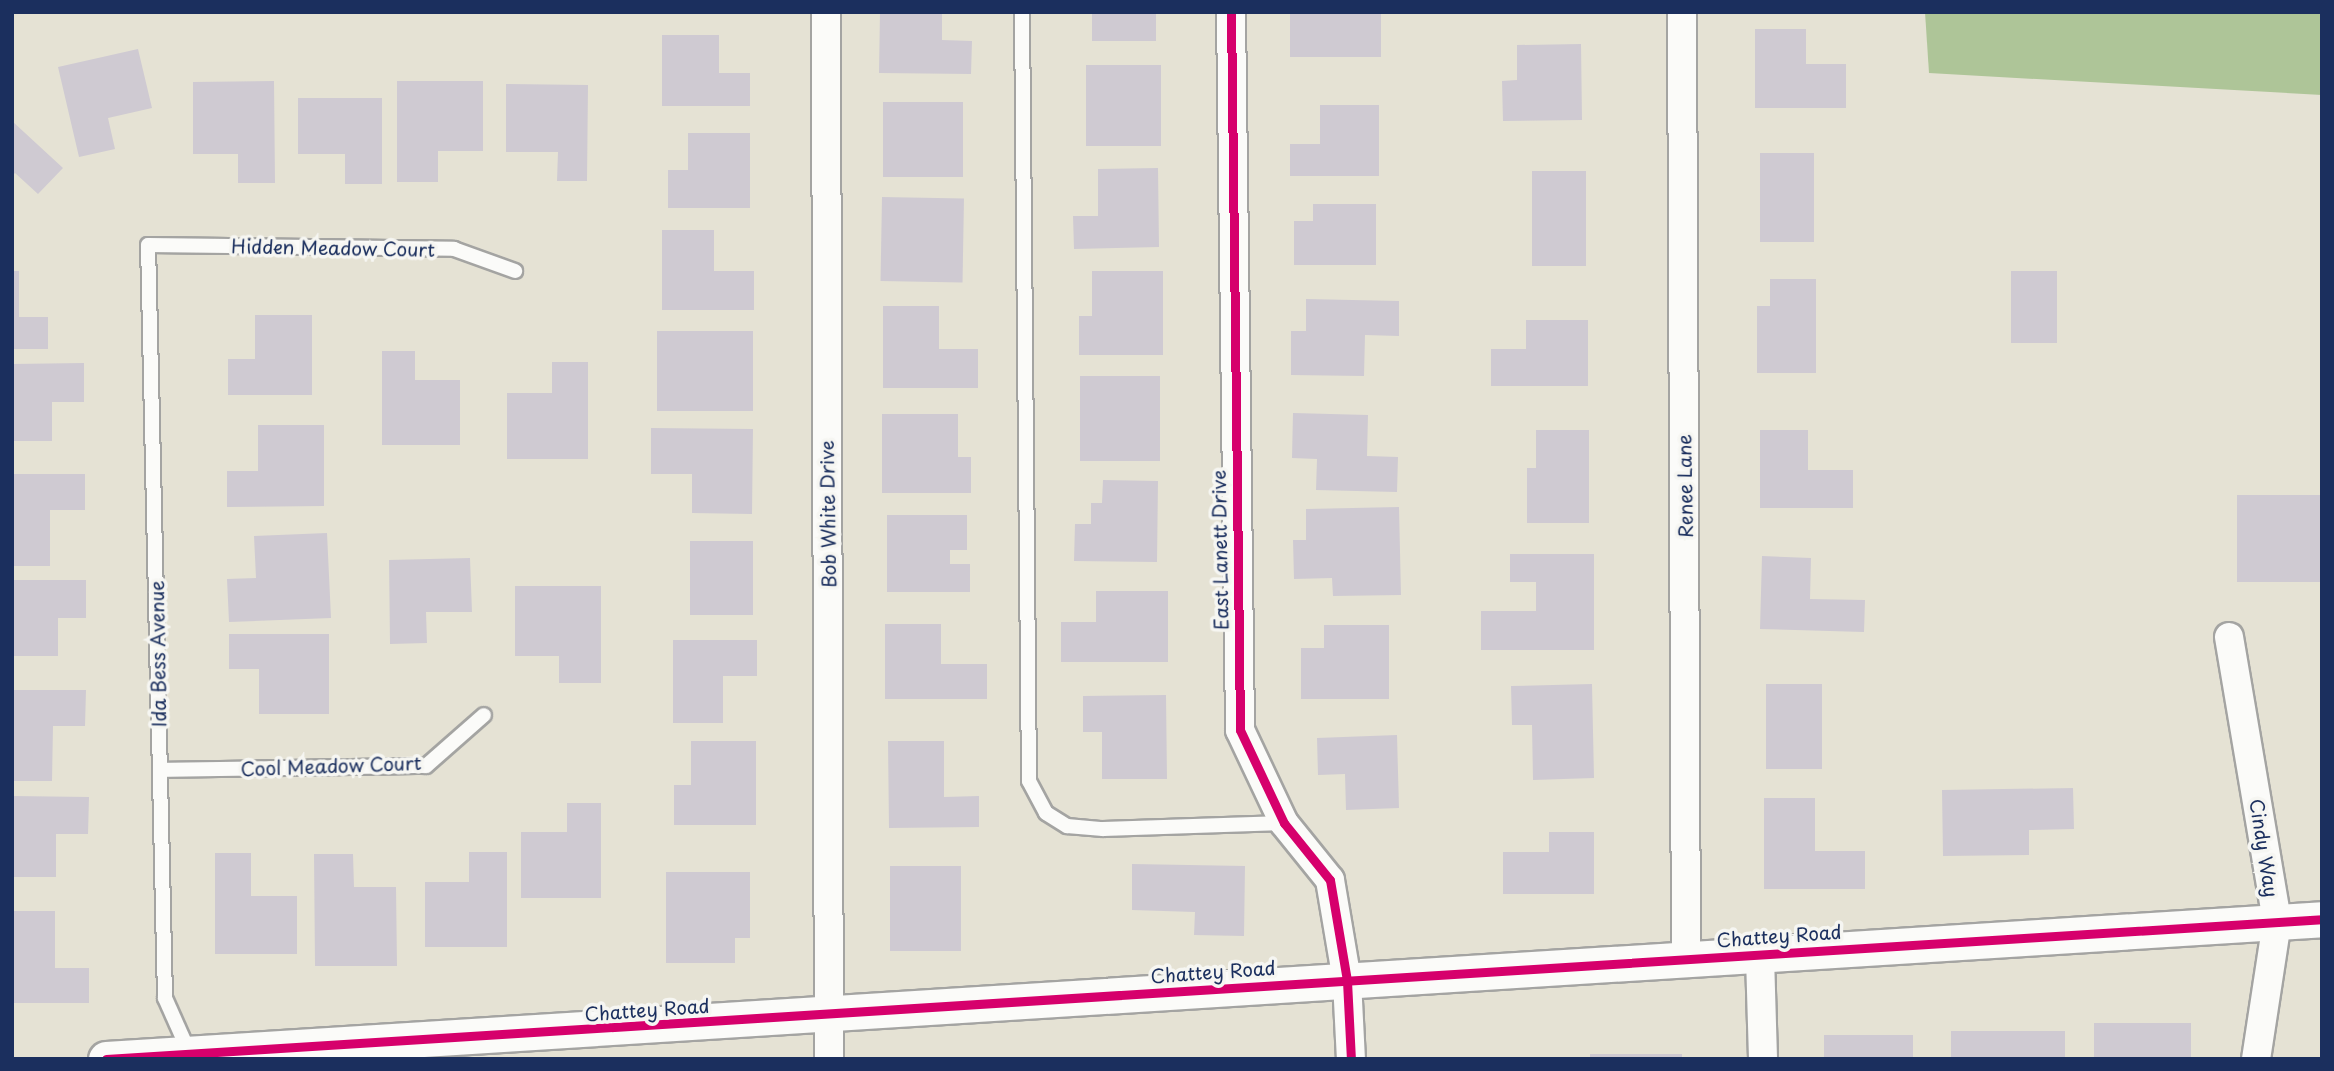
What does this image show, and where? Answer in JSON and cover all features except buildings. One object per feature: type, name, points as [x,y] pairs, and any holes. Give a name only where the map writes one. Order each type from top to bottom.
[{"type":"street","name":"Bob White Drive","points":[[826,12],[829,1059]]},
{"type":"street","name":"East Lanett Drive","points":[[1231,12],[1240,730],[1284,823],[1330,880],[1347,981],[1351,1059]]},
{"type":"street","name":"Renee Lane","points":[[1682,12],[1686,959]]},
{"type":"street","name":"Cindy Way","points":[[2229,637],[2277,922],[2256,1059]]},
{"type":"street","name":"Chattey Road","points":[[106,1059],[192,1058],[1686,959],[1760,957],[1989,937],[2322,919]]},
{"type":"street","points":[[1760,957],[1763,1059]]},
{"type":"lane","points":[[1022,12],[1029,781],[1046,813],[1067,826],[1103,830],[1284,823]]},
{"type":"lane","name":"Hidden Meadow Court","points":[[148,245],[454,249],[514,271]]},
{"type":"lane","name":"Ida Bess Avenue","points":[[148,245],[165,998],[192,1058]]},
{"type":"lane","name":"Cool Meadow Court","points":[[160,770],[426,766],[484,715]]},
{"type":"green space","points":[[1925,12],[2322,12],[2322,95],[1929,73]]},
{"type":"cycle path","points":[[1231,12],[1240,730],[1284,823],[1330,880],[1347,981],[1351,1059]]},
{"type":"cycle path","points":[[106,1059],[2322,919]]}]
